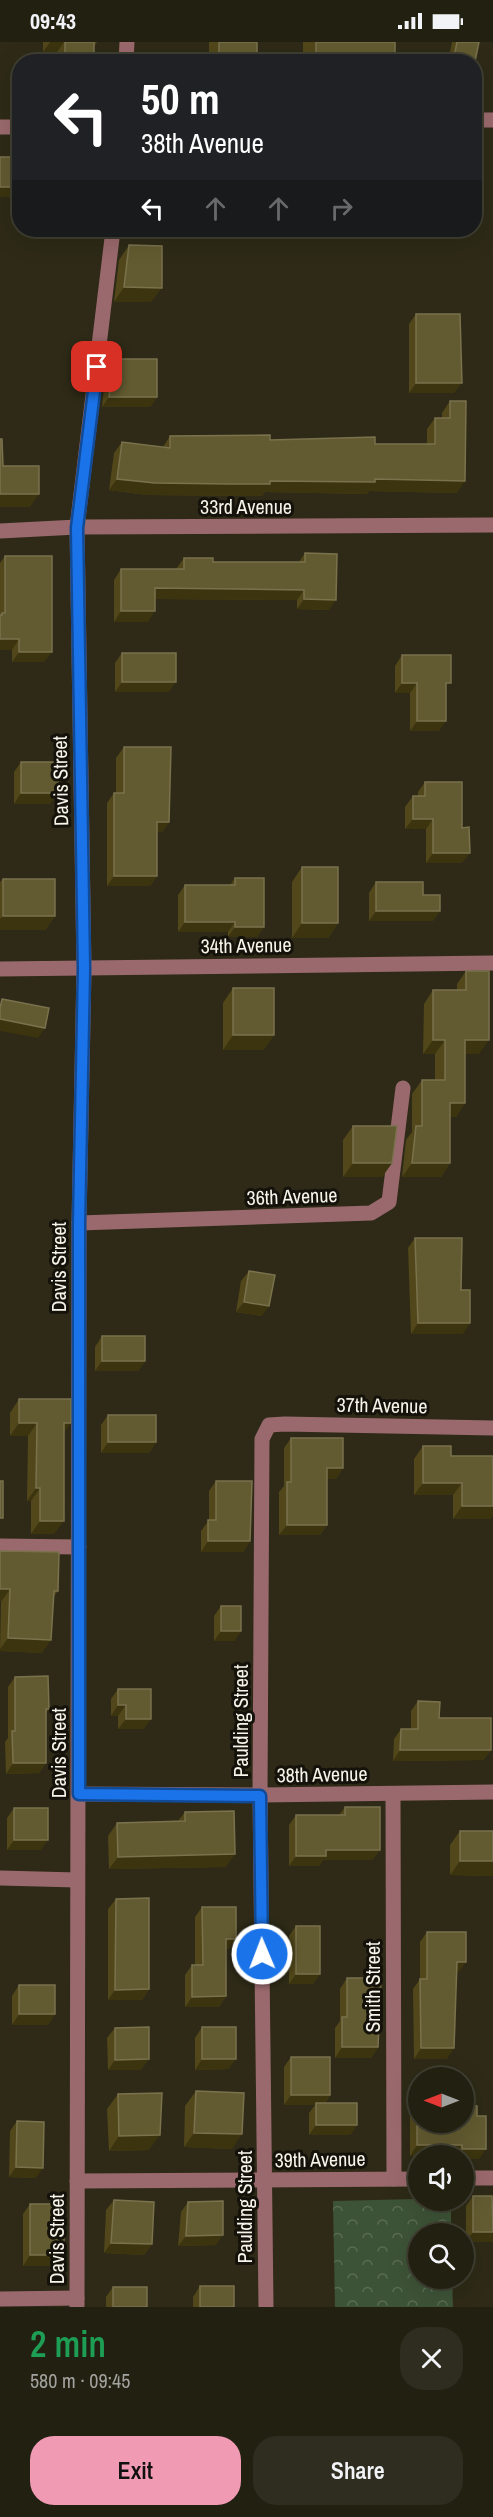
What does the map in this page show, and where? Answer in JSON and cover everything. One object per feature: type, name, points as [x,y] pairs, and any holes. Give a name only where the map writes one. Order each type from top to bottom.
[{"type":"street","name":"Davis Street","points":[[77,2303],[79,1223],[84,969],[77,528],[112,237]]},
{"type":"street","name":"33rd Avenue","points":[[0,531],[77,528],[493,525]]},
{"type":"street","name":"34th Avenue","points":[[0,969],[493,963]]},
{"type":"street","name":"36th Avenue","points":[[79,1223],[371,1213],[389,1202],[404,1088]]},
{"type":"street","name":"37th Avenue","points":[[269,1425],[493,1428]]},
{"type":"street","name":"Paulding Street","points":[[266,2307],[260,1796],[262,1438],[269,1425]]},
{"type":"street","points":[[0,1546],[79,1547]]},
{"type":"street","name":"38th Avenue","points":[[79,1794],[260,1796],[493,1792]]},
{"type":"street","name":"Smith Street","points":[[393,1794],[394,2179]]},
{"type":"street","points":[[0,1878],[77,1880]]},
{"type":"street","points":[[474,2178],[493,2178]]},
{"type":"street","name":"39th Avenue","points":[[77,2181],[408,2179]]},
{"type":"street","points":[[0,2299],[77,2303]]},
{"type":"green space","points":[[408,2199],[408,2211],[451,2211],[451,2223],[408,2223],[408,2289],[452,2289],[453,2307],[335,2307],[333,2201]]},
{"type":"building","points":[[65,42],[94,42],[94,54],[65,54]]},
{"type":"building","points":[[219,42],[257,42],[257,54],[219,54]]},
{"type":"building","points":[[316,42],[395,42],[395,54],[316,54]]},
{"type":"building","points":[[457,42],[479,42],[476,54],[455,54]]},
{"type":"building","points":[[0,157],[12,157],[12,187],[0,187]]},
{"type":"building","points":[[129,245],[162,246],[162,288],[124,287]]},
{"type":"building","points":[[416,314],[460,314],[462,383],[416,383]]},
{"type":"building","points":[[113,359],[157,359],[157,397],[109,397]]},
{"type":"building","points":[[450,401],[466,401],[465,481],[375,479],[375,482],[270,481],[270,484],[230,484],[155,483],[117,479],[122,442],[170,448],[170,436],[270,435],[270,440],[375,437],[375,444],[435,444],[435,418],[450,418]]},
{"type":"building","points":[[0,439],[2,439],[3,466],[39,466],[39,494],[0,494]]},
{"type":"building","points":[[305,553],[337,554],[336,600],[304,599],[304,590],[155,588],[155,611],[121,611],[121,569],[184,569],[184,558],[213,558],[213,562],[305,562]]},
{"type":"building","points":[[5,556],[52,556],[52,652],[19,652],[19,639],[0,639],[0,615],[5,613]]},
{"type":"building","points":[[122,653],[176,653],[176,682],[122,682]]},
{"type":"building","points":[[402,655],[451,655],[451,683],[446,683],[446,721],[417,721],[417,683],[402,683]]},
{"type":"building","points":[[124,747],[171,747],[169,822],[157,822],[157,876],[114,876],[114,793],[124,793]]},
{"type":"building","points":[[21,762],[58,762],[58,793],[21,793]]},
{"type":"building","points":[[425,782],[462,782],[462,828],[469,827],[470,853],[433,853],[433,819],[413,819],[413,796],[425,796]]},
{"type":"building","points":[[302,867],[338,867],[338,923],[302,923]]},
{"type":"building","points":[[235,878],[264,878],[264,927],[235,927],[235,922],[185,922],[185,885],[235,885]]},
{"type":"building","points":[[3,879],[55,879],[55,916],[3,916]]},
{"type":"building","points":[[376,882],[423,882],[423,895],[440,895],[440,911],[376,911]]},
{"type":"building","points":[[466,971],[489,971],[489,1040],[465,1040],[465,1103],[450,1103],[450,1163],[412,1163],[416,1126],[422,1126],[422,1080],[445,1080],[445,1040],[433,1040],[433,990],[466,990]]},
{"type":"building","points":[[233,988],[274,988],[274,1035],[233,1035]]},
{"type":"building","points":[[2,999],[49,1008],[45,1028],[0,1019]]},
{"type":"building","points":[[353,1126],[397,1126],[392,1163],[353,1163]]},
{"type":"building","points":[[415,1238],[462,1238],[461,1290],[470,1290],[470,1323],[418,1323]]},
{"type":"building","points":[[249,1271],[275,1275],[269,1306],[244,1302]]},
{"type":"building","points":[[102,1336],[145,1336],[145,1361],[102,1361]]},
{"type":"building","points":[[19,1399],[71,1399],[71,1423],[64,1423],[64,1521],[40,1521],[40,1488],[36,1488],[37,1423],[19,1423]]},
{"type":"building","points":[[108,1415],[156,1415],[156,1442],[108,1442]]},
{"type":"building","points":[[291,1438],[343,1438],[343,1468],[327,1468],[327,1525],[287,1525],[287,1482],[291,1482]]},
{"type":"building","points":[[423,1446],[451,1446],[451,1456],[493,1456],[493,1506],[462,1506],[462,1483],[423,1483]]},
{"type":"building","points":[[0,1481],[3,1481],[3,1518],[0,1518]]},
{"type":"building","points":[[216,1481],[252,1481],[250,1541],[208,1541],[208,1520],[216,1520]]},
{"type":"building","points":[[0,1551],[59,1552],[58,1591],[54,1591],[51,1640],[8,1638],[10,1589],[0,1589]]},
{"type":"building","points":[[221,1606],[241,1606],[241,1631],[221,1631]]},
{"type":"building","points":[[48,1676],[46,1763],[13,1763],[15,1677]]},
{"type":"building","points":[[118,1689],[151,1689],[151,1719],[126,1719],[126,1705],[118,1705]]},
{"type":"building","points":[[418,1701],[440,1702],[439,1718],[491,1718],[491,1750],[400,1750],[401,1729],[418,1729]]},
{"type":"building","points":[[345,1807],[380,1807],[380,1850],[326,1850],[326,1856],[296,1856],[296,1815],[345,1815]]},
{"type":"building","points":[[14,1808],[48,1808],[48,1840],[14,1840]]},
{"type":"building","points":[[234,1811],[235,1854],[118,1857],[117,1823],[185,1821],[185,1812]]},
{"type":"building","points":[[460,1831],[493,1831],[493,1861],[460,1861]]},
{"type":"building","points":[[149,1898],[149,1989],[115,1990],[116,1899]]},
{"type":"building","points":[[202,1907],[236,1907],[236,1939],[226,1939],[226,1996],[192,1997],[192,1965],[203,1965]]},
{"type":"building","points":[[296,1926],[320,1926],[320,1974],[296,1974]]},
{"type":"building","points":[[427,1932],[466,1932],[466,1962],[457,1962],[454,2048],[421,2048],[420,1979],[427,1979]]},
{"type":"building","points":[[347,1978],[381,1978],[378,2047],[342,2047],[342,2017],[347,2017]]},
{"type":"building","points":[[19,1985],[55,1985],[55,2014],[19,2014]]},
{"type":"building","points":[[149,2027],[149,2059],[115,2060],[115,2028]]},
{"type":"building","points":[[202,2027],[236,2027],[236,2059],[202,2059]]},
{"type":"building","points":[[291,2057],[330,2057],[330,2095],[291,2095]]},
{"type":"building","points":[[196,2091],[244,2093],[242,2134],[194,2133]]},
{"type":"building","points":[[162,2093],[160,2135],[119,2136],[118,2094]]},
{"type":"building","points":[[316,2103],[357,2103],[357,2125],[316,2125]]},
{"type":"building","points":[[474,2106],[477,2106],[477,2116],[486,2116],[486,2149],[474,2149],[474,2145],[417,2145],[417,2133],[474,2133]]},
{"type":"building","points":[[17,2121],[44,2122],[43,2168],[16,2167]]},
{"type":"building","points":[[474,2196],[492,2196],[493,2232],[474,2232]]},
{"type":"building","points":[[114,2200],[154,2202],[152,2244],[111,2243]]},
{"type":"building","points":[[223,2201],[223,2235],[186,2236],[188,2202]]},
{"type":"building","points":[[30,2204],[64,2204],[64,2255],[30,2255]]},
{"type":"building","points":[[200,2286],[234,2286],[234,2307],[200,2307]]},
{"type":"building","points":[[113,2287],[147,2287],[147,2307],[113,2307]]},
{"type":"route","points":[[97,367],[77,528],[84,969],[79,1223],[79,1794],[260,1796],[262,1954]]}]
